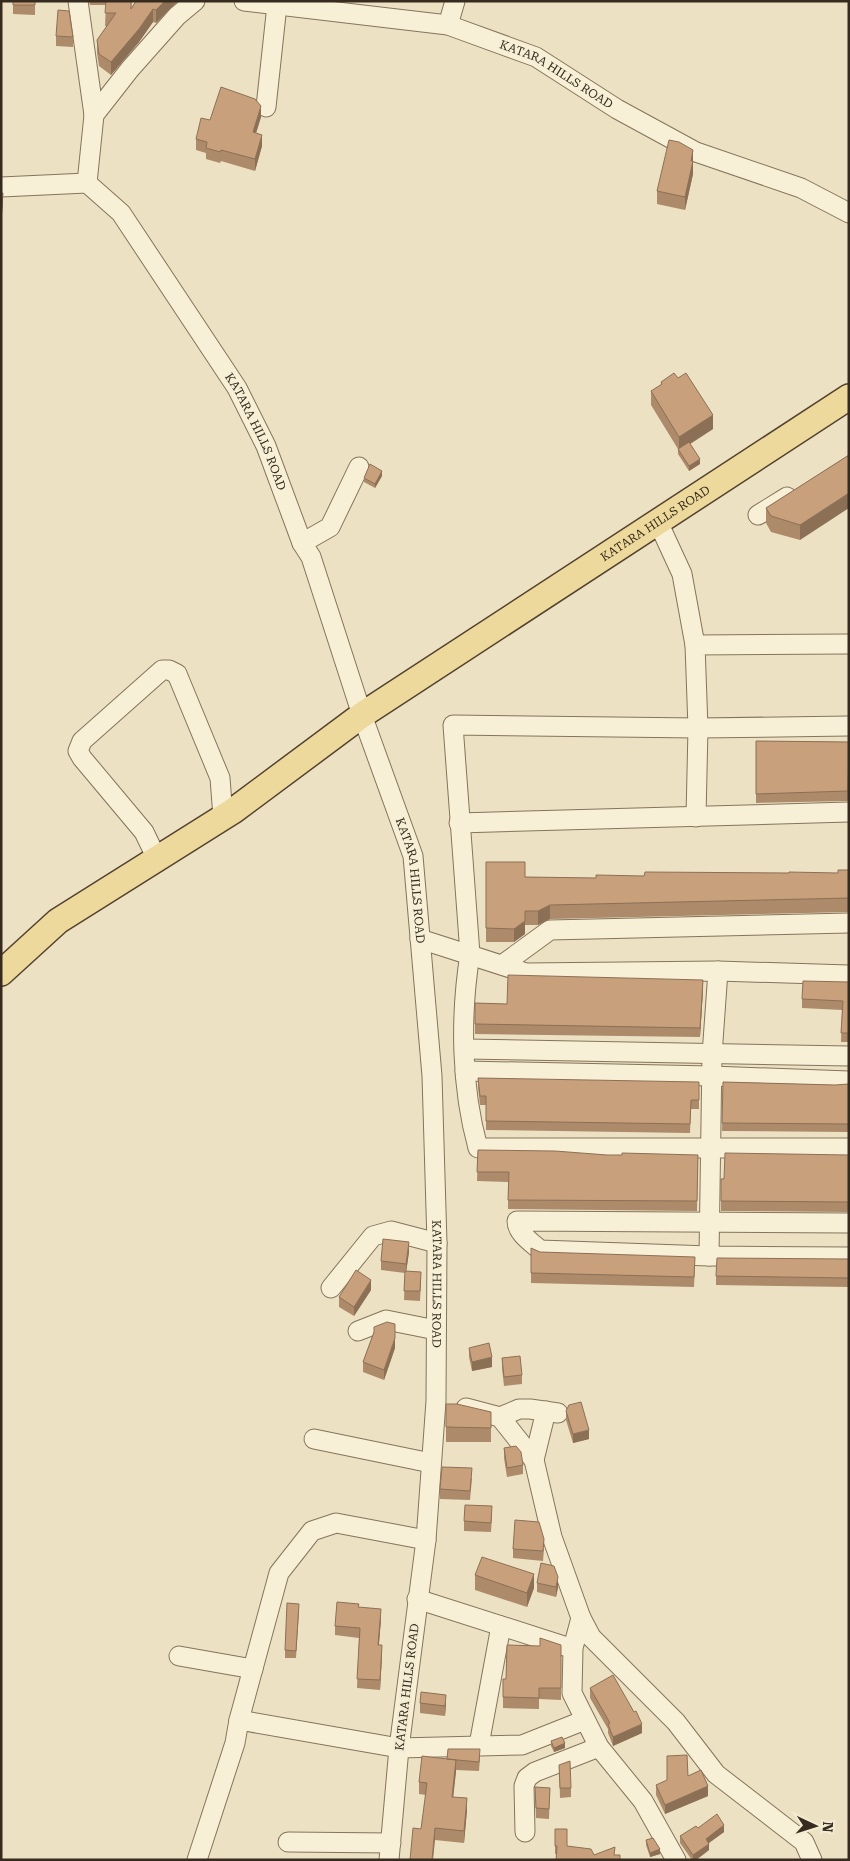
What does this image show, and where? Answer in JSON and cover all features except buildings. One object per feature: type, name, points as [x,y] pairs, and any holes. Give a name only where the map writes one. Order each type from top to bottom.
[{"type":"main road","name":"KATARA HILLS ROAD","points":[[1,973],[58,921],[224,817],[362,715],[849,397]]},
{"type":"street","points":[[1,187],[87,183],[94,115],[78,1]]},
{"type":"street","points":[[94,115],[130,69],[177,16],[195,1]]},
{"type":"street","name":"KATARA HILLS ROAD","points":[[244,1],[276,5],[314,5],[448,25],[536,57],[617,109],[696,152],[801,188],[849,213]]},
{"type":"street","points":[[448,25],[456,1]]},
{"type":"street","points":[[266,107],[276,5]]},
{"type":"street","name":"KATARA HILLS ROAD","points":[[87,183],[121,213],[237,388],[266,446],[302,543],[311,557],[362,715],[413,856],[432,1076],[437,1243],[436,1401],[426,1540],[399,1748],[390,1851]]},
{"type":"street","points":[[302,543],[330,527],[359,467]]},
{"type":"street","points":[[758,516],[799,489]]},
{"type":"street","points":[[658,522],[682,574],[695,645],[698,728],[696,817]]},
{"type":"street","points":[[695,645],[849,644]]},
{"type":"street","points":[[157,859],[144,832],[78,751],[82,741],[162,670],[169,670],[177,674],[220,778],[224,817]]},
{"type":"street","points":[[849,726],[698,728],[453,725],[470,954],[464,989],[465,1071],[471,1123],[478,1148],[849,1148]]},
{"type":"street","points":[[459,823],[849,812]]},
{"type":"street","points":[[502,965],[550,930],[849,922]]},
{"type":"street","points":[[420,939],[526,973],[718,971],[849,975]]},
{"type":"street","points":[[710,1256],[712,1055],[718,971]]},
{"type":"street","points":[[465,1049],[849,1056]]},
{"type":"street","points":[[465,1071],[849,1081]]},
{"type":"street","points":[[849,1223],[517,1221],[517,1225],[523,1235],[540,1250],[710,1256],[849,1257]]},
{"type":"street","points":[[331,1288],[373,1236],[391,1231],[437,1243]]},
{"type":"street","points":[[358,1331],[386,1320],[436,1330]]},
{"type":"street","points":[[436,1401],[500,1417],[534,1460],[552,1537],[581,1618],[591,1637],[676,1722],[716,1774],[804,1842],[812,1860]]},
{"type":"street","points":[[500,1417],[519,1408],[552,1412],[534,1460]]},
{"type":"street","points":[[314,1439],[431,1463]]},
{"type":"street","points":[[197,1860],[234,1742],[279,1574],[312,1531],[336,1523],[426,1540]]},
{"type":"street","points":[[418,1599],[573,1648],[591,1637]]},
{"type":"street","points":[[581,1618],[573,1648],[572,1693],[599,1747],[643,1801],[676,1860]]},
{"type":"street","points":[[479,1745],[501,1626]]},
{"type":"street","points":[[179,1656],[253,1669]]},
{"type":"street","points":[[239,1720],[399,1748],[522,1745],[585,1720]]},
{"type":"street","points":[[525,1832],[524,1786],[526,1778],[535,1772],[599,1747]]},
{"type":"street","points":[[288,1842],[390,1851]]}]
